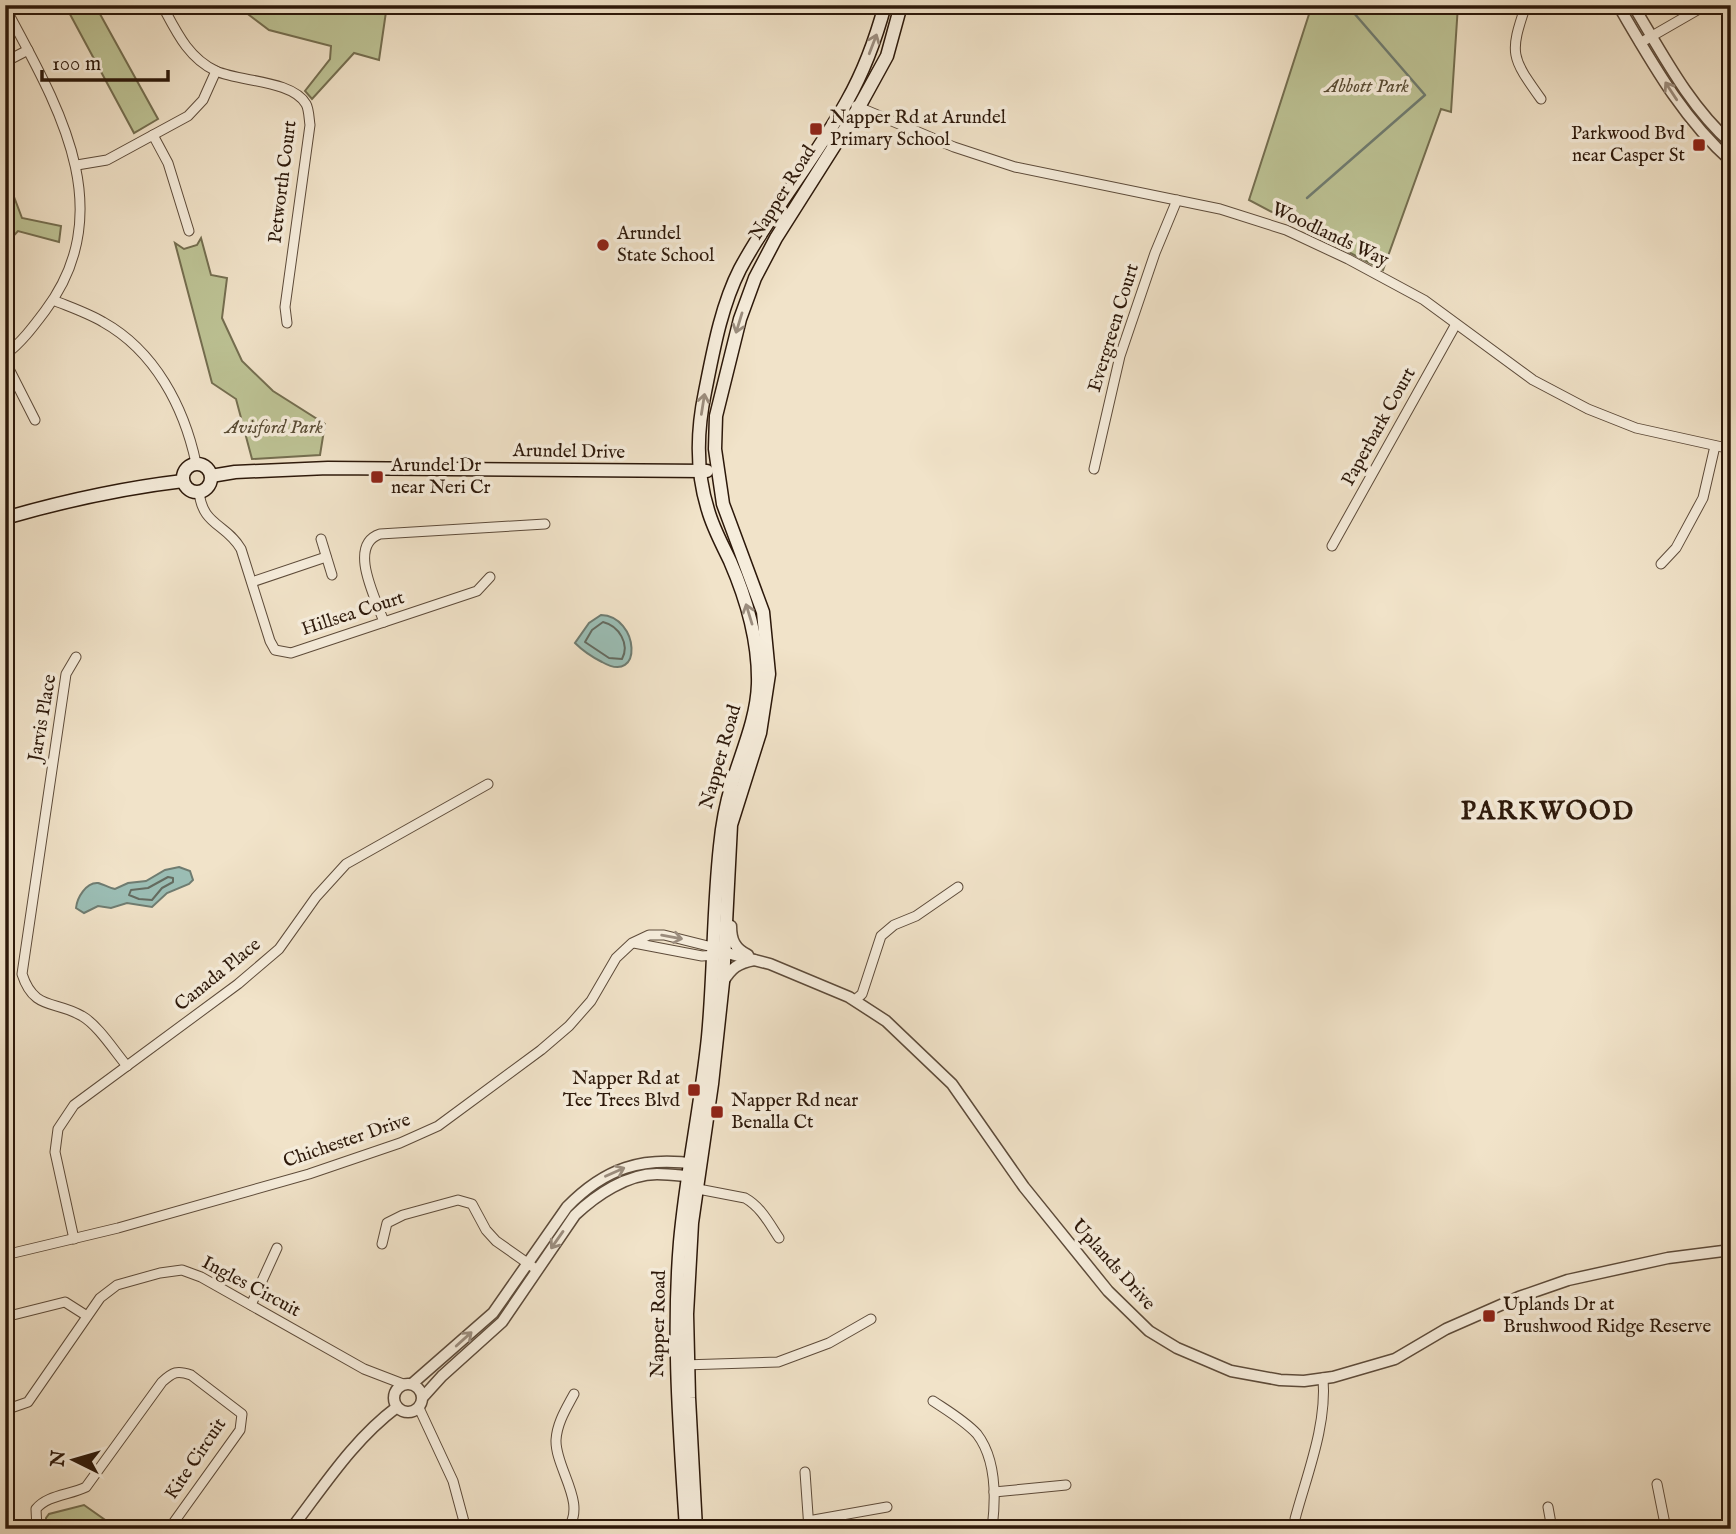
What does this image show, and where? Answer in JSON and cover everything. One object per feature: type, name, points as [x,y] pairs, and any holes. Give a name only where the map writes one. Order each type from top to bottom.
[{"type":"main road","name":"Napper Road","points":[[686,1529],[682,1365],[694,1176],[731,825],[760,733],[769,674],[763,612],[723,504],[714,435],[716,413],[730,355],[750,292],[776,238],[853,105],[885,5]]},
{"type":"main road","name":"Napper Road","points":[[694,1176],[723,982],[716,951],[722,822],[754,713],[758,660],[753,627],[742,591],[709,514],[700,471],[700,423],[704,393],[725,307],[738,273],[772,216],[887,56],[901,5]]},
{"type":"main road","points":[[196,463],[206,467],[211,476],[208,486],[199,491],[189,489],[183,481],[184,471],[196,463]]},
{"type":"main road","name":"Arundel Drive","points":[[211,476],[235,472],[328,468],[718,471]]},
{"type":"main road","points":[[5,518],[131,488],[183,481]]},
{"type":"main road","name":"Napper Road","points":[[682,1365],[696,1529]]},
{"type":"street","name":"Petworth Court","points":[[162,5],[179,37],[194,57],[216,71],[295,93],[307,105],[310,125],[285,307],[287,323]]},
{"type":"street","points":[[1526,5],[1513,50],[1522,72],[1541,99]]},
{"type":"street","points":[[1618,5],[1684,112],[1709,142],[1731,161]]},
{"type":"street","points":[[1633,5],[1695,104],[1731,143]]},
{"type":"street","points":[[1640,43],[1706,5]]},
{"type":"street","points":[[5,7],[67,131],[77,165],[79,232],[72,267],[53,300],[33,327],[5,355]]},
{"type":"street","points":[[5,62],[28,50]]},
{"type":"street","points":[[77,165],[107,160],[188,116],[203,100],[216,71]]},
{"type":"street","name":"Woodlands Way","points":[[853,105],[954,147],[1016,167],[1220,209],[1286,230],[1413,294],[1533,380],[1588,408],[1636,428],[1731,449]]},
{"type":"street","points":[[153,135],[168,163],[189,231]]},
{"type":"street","name":"Evergreen Court","points":[[1094,469],[1120,356],[1155,253],[1177,200]]},
{"type":"street","points":[[53,300],[103,322],[132,342],[140,351],[170,391],[184,417],[196,463]]},
{"type":"street","name":"Paperbark Court","points":[[1332,546],[1456,324]]},
{"type":"street","points":[[5,361],[35,420]]},
{"type":"street","points":[[1661,564],[1676,548],[1703,498],[1715,446]]},
{"type":"street","name":"Hillsea Court","points":[[199,491],[201,506],[206,515],[234,538],[252,582],[270,641],[275,650],[282,653],[291,653],[477,591],[490,577]]},
{"type":"street","points":[[384,622],[364,566],[364,547],[371,537],[380,534],[545,524]]},
{"type":"street","points":[[321,539],[332,575]]},
{"type":"street","points":[[252,582],[326,557]]},
{"type":"street","name":"Jarvis Place","points":[[76,657],[66,674],[22,974],[27,989],[39,1000],[84,1017],[127,1066]]},
{"type":"street","name":"Canada Place","points":[[75,1239],[55,1152],[58,1129],[74,1105],[238,984],[279,948],[316,897],[346,864],[488,784]]},
{"type":"street","points":[[727,873],[730,885],[731,936],[741,952],[757,960]]},
{"type":"street","points":[[855,1000],[862,994],[881,936],[894,925],[916,916],[958,887]]},
{"type":"street","name":"Chichester Drive","points":[[5,1255],[75,1239],[309,1174],[400,1143],[438,1126],[569,1027],[591,1001],[616,958],[632,943],[716,951]]},
{"type":"street","name":"Uplands Drive","points":[[716,951],[757,960],[855,1000],[886,1021],[951,1084],[1024,1187],[1108,1291],[1149,1331],[1177,1348],[1231,1371],[1280,1380],[1304,1381],[1364,1369],[1395,1359],[1458,1324],[1519,1297],[1568,1280],[1668,1258],[1731,1250]]},
{"type":"street","points":[[723,982],[728,973],[741,963],[757,960]]},
{"type":"street","points":[[532,1266],[502,1322],[442,1376],[421,1403],[406,1413],[397,1407],[394,1403],[395,1392],[493,1313],[532,1266],[575,1215],[587,1203],[613,1187],[640,1176],[694,1176],[752,1202],[779,1238]]},
{"type":"street","points":[[382,1244],[387,1223],[403,1215],[458,1199],[472,1204],[486,1230],[496,1241],[532,1266]]},
{"type":"street","points":[[251,1306],[277,1248]]},
{"type":"street","name":"Ingles Circuit","points":[[5,1410],[27,1402],[100,1298],[117,1285],[182,1270],[201,1277],[364,1369],[408,1384]]},
{"type":"street","points":[[5,1317],[65,1302],[88,1316]]},
{"type":"street","points":[[682,1365],[778,1362],[829,1343],[871,1319]]},
{"type":"street","name":"Kite Circuit","points":[[37,1529],[36,1508],[42,1501],[72,1494],[86,1487],[162,1381],[174,1371],[181,1371],[191,1375],[242,1414],[240,1430],[169,1529]]},
{"type":"street","points":[[1295,1519],[1318,1435],[1324,1393],[1323,1378]]},
{"type":"street","points":[[408,1384],[418,1387],[421,1403],[453,1480],[466,1529]]},
{"type":"street","points":[[568,1529],[575,1510],[573,1495],[559,1462],[556,1442],[559,1424],[574,1394]]},
{"type":"street","points":[[933,1401],[977,1435],[988,1455],[995,1492],[992,1529]]},
{"type":"street","points":[[291,1529],[352,1448],[376,1423],[397,1407]]},
{"type":"street","points":[[805,1472],[808,1525],[887,1507]]},
{"type":"street","points":[[1657,1483],[1666,1529]]},
{"type":"street","points":[[995,1492],[1066,1485]]},
{"type":"street","points":[[1548,1507],[1552,1529]]},
{"type":"green space","points":[[65,5],[95,5],[158,119],[134,133]]},
{"type":"green space","points":[[236,5],[387,5],[379,60],[354,53],[312,99],[305,91],[330,59],[331,46],[269,30]]},
{"type":"green space","name":"Abbott Park","points":[[1312,5],[1458,5],[1451,112],[1441,109],[1383,270],[1249,200]]},
{"type":"green space","points":[[5,173],[22,218],[61,226],[59,242],[18,231],[5,245]]},
{"type":"green space","name":"Avisford Park","points":[[201,238],[211,275],[227,278],[222,318],[242,361],[273,391],[325,424],[320,455],[252,459],[236,399],[212,383],[175,243],[184,249],[197,245]]},
{"type":"green space","points":[[84,1505],[118,1529],[46,1529],[46,1518],[49,1514]]},
{"type":"water","points":[[601,615],[614,618],[623,626],[629,637],[632,648],[625,665],[616,667],[602,662],[575,643],[589,623]]},
{"type":"water","points":[[179,867],[190,871],[193,880],[167,893],[152,907],[127,903],[111,908],[98,906],[84,913],[76,908],[83,891],[94,883],[115,889],[128,883],[146,881],[165,870]]},
{"type":"waterway","points":[[1307,198],[1425,95],[1347,5]]},
{"type":"place","name":"Napper Rd at Arundel Primary School","points":[[816,129]]},
{"type":"place","name":"Parkwood Bvd near Casper St","points":[[1699,145]]},
{"type":"place","name":"Arundel State School","points":[[603,245]]},
{"type":"place","name":"Arundel Dr near Neri Cr","points":[[377,477]]},
{"type":"place","name":"Napper Rd at Tee Trees Blvd","points":[[694,1090]]},
{"type":"place","name":"Napper Rd near Benalla Ct","points":[[717,1112]]},
{"type":"place","name":"Uplands Dr at Brushwood Ridge Reserve","points":[[1489,1316]]},
{"type":"district","name":"PARKWOOD","points":[[1548,811]]}]
